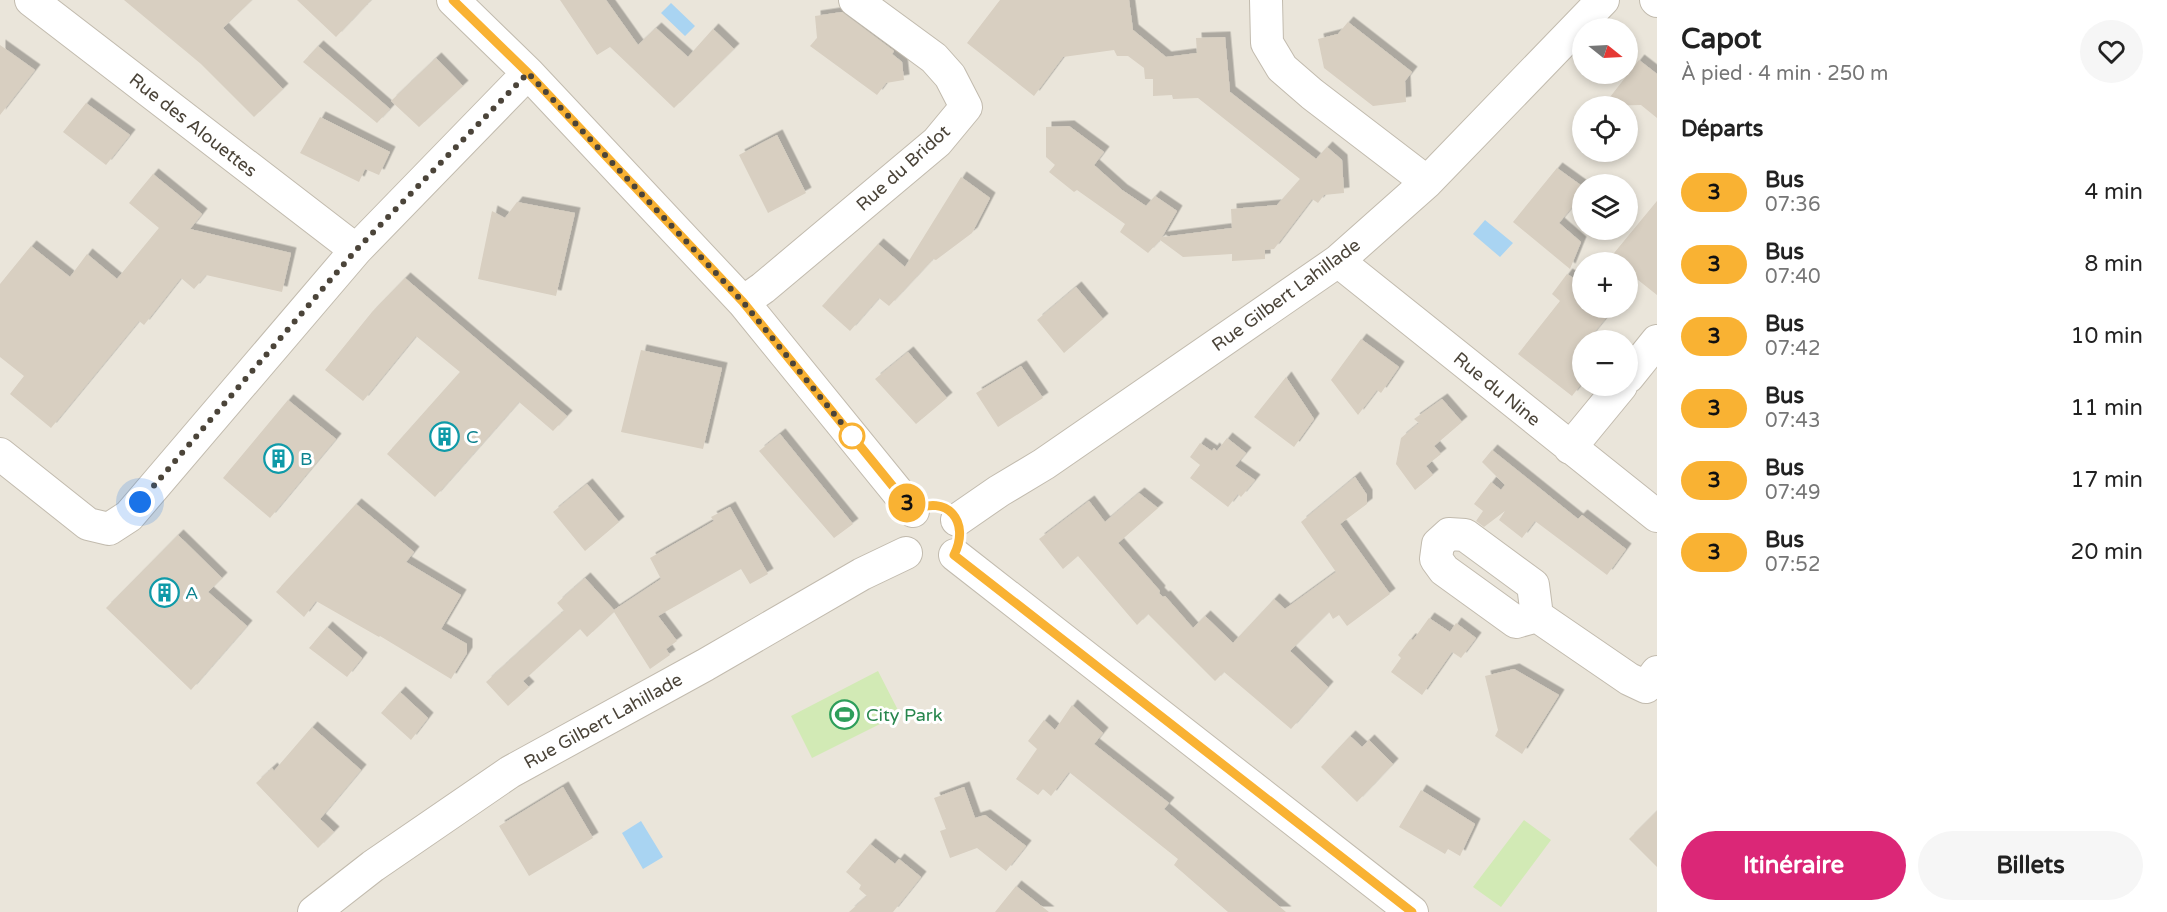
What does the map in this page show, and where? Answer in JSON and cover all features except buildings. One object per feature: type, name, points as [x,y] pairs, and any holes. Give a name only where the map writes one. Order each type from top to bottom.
[{"type":"street","name":"Rue des Alouettes","points":[[31,0],[356,250]]},
{"type":"street","points":[[453,0],[528,73],[743,302],[913,511]]},
{"type":"street","name":"Rue du Bridot","points":[[743,302],[763,288],[937,142],[966,107],[950,76],[934,58],[855,0]]},
{"type":"street","points":[[1266,0],[1267,44],[1282,68],[1312,94],[1427,182]]},
{"type":"street","name":"Rue Gilbert Lahillade","points":[[957,520],[1044,464],[1338,261],[1427,182],[1603,0]]},
{"type":"street","points":[[0,454],[88,524],[110,529],[129,516],[356,250],[528,73]]},
{"type":"street","name":"Rue du Nine","points":[[1338,261],[1657,516]]},
{"type":"street","points":[[1638,365],[1657,341]]},
{"type":"street","points":[[1570,448],[1613,396]]},
{"type":"street","points":[[938,506],[952,513],[957,520],[961,532],[960,544],[954,555],[939,565],[930,566],[913,560],[906,553],[902,545],[902,526],[913,511],[921,507],[938,506]]},
{"type":"street","name":"Rue Gilbert Lahillade","points":[[314,912],[373,866],[510,772],[715,660],[862,574],[906,553]]},
{"type":"street","points":[[954,555],[1412,912]]},
{"type":"street","points":[[1537,616],[1629,679],[1653,689]]},
{"type":"shaded area","points":[[0,0],[1657,0],[1657,912],[0,912]]},
{"type":"green space","name":"City Park","points":[[878,671],[900,714],[812,758],[791,716]]},
{"type":"green space","points":[[1524,820],[1551,840],[1501,907],[1473,887]]},
{"type":"water","points":[[671,3],[695,26],[685,36],[661,13]]},
{"type":"water","points":[[1485,220],[1513,243],[1500,257],[1473,234]]},
{"type":"water","points":[[641,821],[663,857],[643,869],[622,833]]},
{"type":"bus line","name":"3","points":[[453,0],[528,73],[743,302],[913,511],[929,505],[938,506],[952,513],[961,532],[960,544],[954,555],[1412,912]]},
{"type":"place","name":"C","points":[[445,437]]},
{"type":"place","name":"B","points":[[279,459]]},
{"type":"place","name":"A","points":[[164,593]]},
{"type":"place","name":"City Park","points":[[845,715]]},
{"type":"route","points":[[140,502],[356,250],[528,73],[743,302],[852,436]]}]
